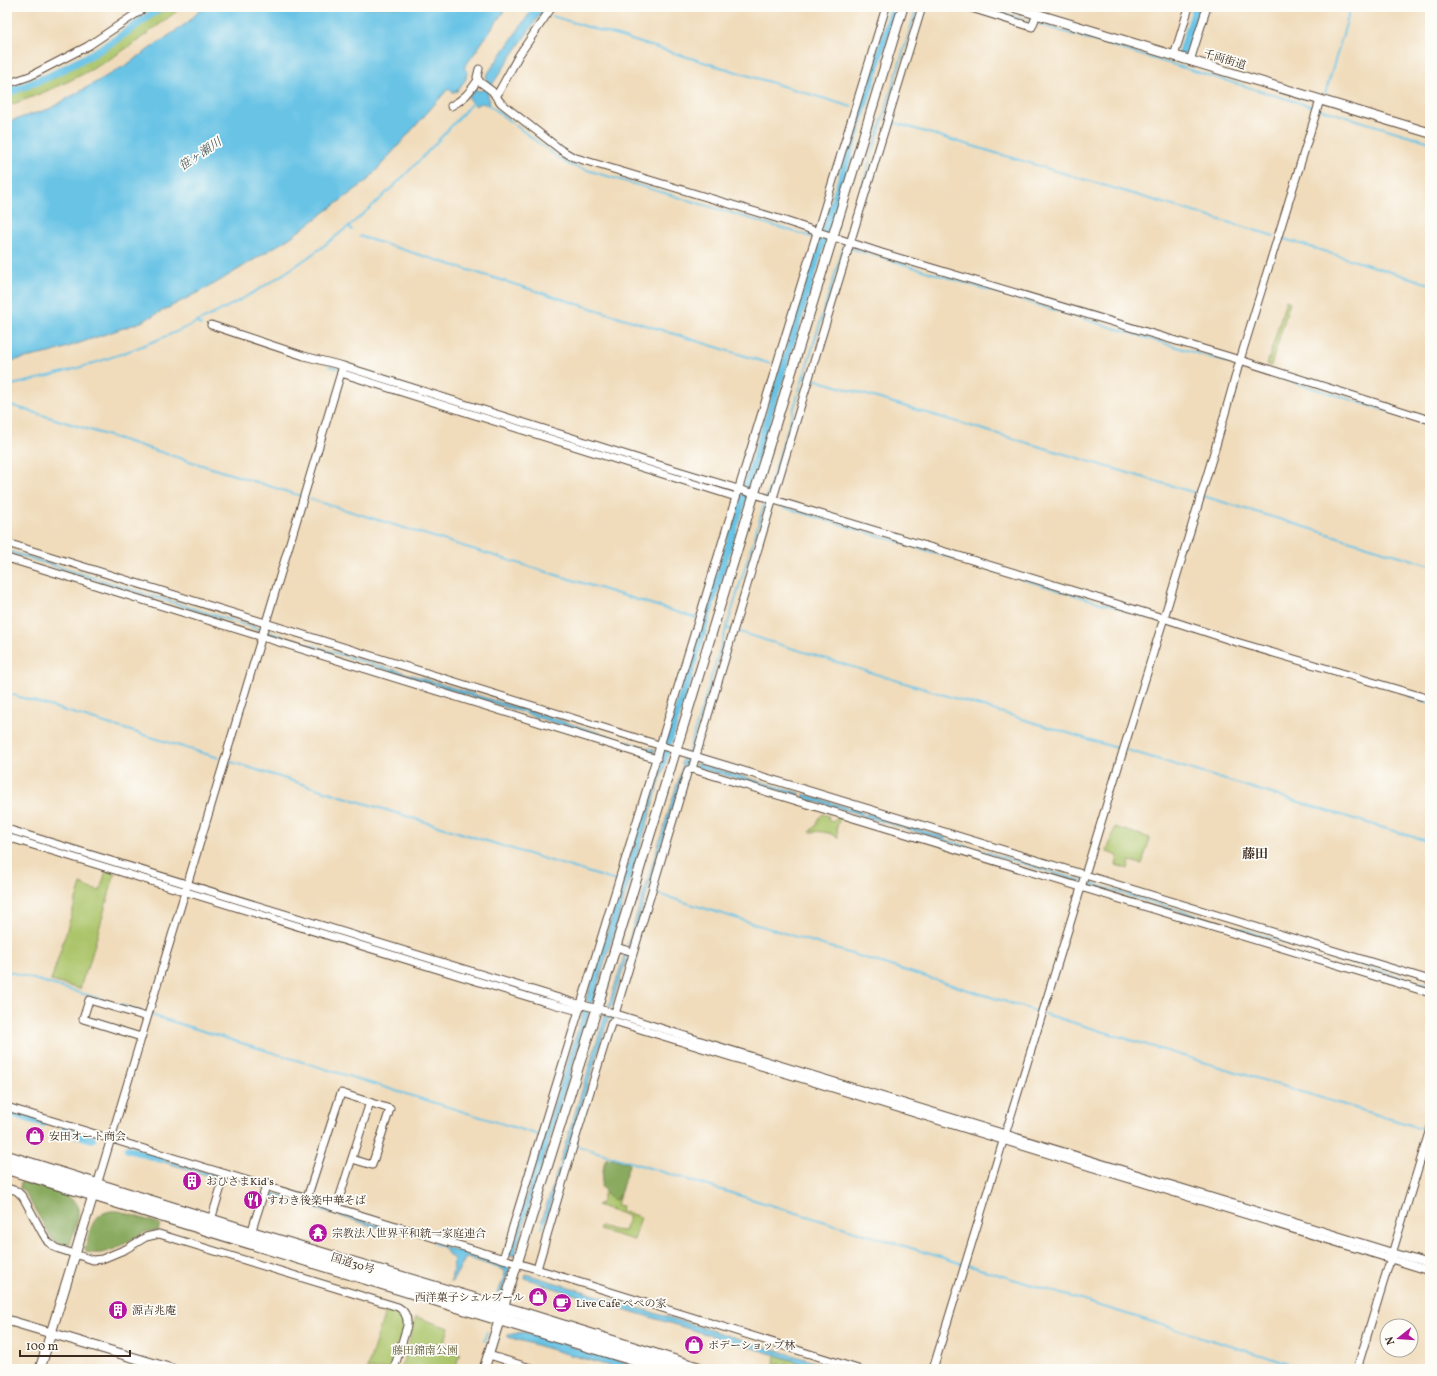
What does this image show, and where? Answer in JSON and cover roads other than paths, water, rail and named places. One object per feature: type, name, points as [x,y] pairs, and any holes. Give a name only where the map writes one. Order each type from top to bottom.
[{"type":"highway","name":"国道30号","points":[[7,1157],[95,1190],[502,1314],[699,1369]]},
{"type":"highway","name":"国道30号","points":[[7,1168],[211,1220],[667,1369]]},
{"type":"street","points":[[7,84],[30,76],[88,46],[146,7]]},
{"type":"street","points":[[494,94],[552,7]]},
{"type":"street","points":[[484,1369],[518,1263],[686,778],[733,630],[756,497],[809,377],[886,7]]},
{"type":"street","points":[[537,1269],[611,1024],[604,1012],[664,751],[756,497],[837,240],[903,7]]},
{"type":"street","points":[[604,1012],[626,950],[664,751],[756,497],[837,240],[922,7]]},
{"type":"street","points":[[968,7],[1032,27],[1035,20]]},
{"type":"street","name":"千両街道","points":[[1013,7],[1035,20],[1174,56],[1318,106],[1430,133]]},
{"type":"street","points":[[1174,56],[1189,7]]},
{"type":"street","points":[[1190,61],[1207,7]]},
{"type":"street","points":[[479,69],[476,77],[494,94],[501,104],[561,150],[573,157],[747,209],[837,240],[1238,364],[1430,420]]},
{"type":"street","points":[[451,106],[465,97],[478,80]]},
{"type":"street","points":[[933,1369],[1201,495],[1238,364],[1318,106]]},
{"type":"street","points":[[211,325],[338,366],[342,370],[544,433],[1162,621],[1233,640],[1430,699]]},
{"type":"street","points":[[40,1369],[342,370]]},
{"type":"street","points":[[7,543],[264,630],[390,670],[524,711],[664,751],[1082,881],[1430,993]]},
{"type":"street","points":[[7,558],[264,630],[524,711],[664,751]]},
{"type":"street","points":[[691,760],[1082,881],[1430,980]]},
{"type":"street","points":[[7,829],[186,888]]},
{"type":"street","points":[[7,837],[186,888],[349,937],[517,989],[579,1011],[604,1012]]},
{"type":"street","points":[[517,989],[604,1012],[717,1046],[1004,1137],[1391,1256],[1430,1271]]},
{"type":"street","points":[[141,1036],[83,1019],[89,1000],[147,1018]]},
{"type":"street","points":[[503,1259],[579,1011]]},
{"type":"street","points":[[307,1198],[341,1093],[390,1109],[372,1165],[352,1159]]},
{"type":"street","points":[[336,1208],[370,1102]]},
{"type":"street","points":[[7,1107],[224,1177],[266,1186],[307,1198],[858,1369]]},
{"type":"street","points":[[1357,1369],[1430,1128]]},
{"type":"street","points":[[211,1220],[224,1177]]},
{"type":"street","points":[[251,1233],[266,1186]]},
{"type":"street","points":[[7,1188],[17,1191],[23,1197],[48,1242],[56,1248],[93,1260],[102,1259],[126,1249],[146,1237],[159,1234],[398,1307],[402,1309],[408,1320],[394,1369]]},
{"type":"street","points":[[1391,1256],[1430,1264]]},
{"type":"street","points":[[7,1320],[172,1369]]},
{"type":"street","points":[[488,1355],[534,1369]]},
{"type":"water","name":"笹ヶ瀬川","points":[[203,7],[507,7],[464,68],[468,72],[466,79],[457,91],[453,92],[448,89],[367,181],[291,237],[216,283],[141,322],[53,352],[7,362],[7,122],[49,109],[126,65],[187,23]]},
{"type":"water","points":[[534,7],[545,7],[487,92],[490,102],[487,105],[482,103],[476,106],[468,99],[475,89],[479,91],[485,89],[488,84],[486,76]]},
{"type":"water","points":[[393,669],[522,709],[521,712],[392,672]]},
{"type":"water","points":[[527,710],[655,750],[654,754],[526,714]]},
{"type":"water","points":[[662,753],[667,753],[668,755],[592,1004],[590,1004],[586,1000]]},
{"type":"water","points":[[683,758],[692,761],[691,765],[686,767],[630,947],[627,946],[683,765],[681,764]]},
{"type":"water","points":[[696,763],[800,793],[799,796],[695,767]]},
{"type":"water","points":[[804,794],[863,812],[862,815],[803,798]]},
{"type":"water","points":[[867,813],[945,837],[944,840],[866,817]]},
{"type":"water","points":[[625,953],[628,954],[611,1008],[608,1007]]},
{"type":"water","points":[[584,1010],[589,1011],[514,1256],[510,1255],[544,1136]]},
{"type":"water","points":[[605,1015],[613,1017],[613,1019],[608,1019],[564,1163],[560,1162]]},
{"type":"water","points":[[152,1155],[220,1176],[219,1179],[151,1158]]},
{"type":"water","points":[[558,1169],[561,1170],[546,1221],[542,1220]]},
{"type":"water","points":[[268,1191],[382,1226],[382,1229],[267,1194]]},
{"type":"water","points":[[442,1246],[510,1267],[500,1298],[497,1297],[505,1274],[504,1270],[466,1257],[451,1282],[454,1260]]},
{"type":"water","points":[[526,1274],[838,1369],[822,1369],[557,1289],[525,1278]]},
{"type":"water","points":[[523,1332],[645,1369],[620,1369],[508,1337],[508,1335]]},
{"type":"waterway","points":[[7,93],[48,77],[89,56],[114,41],[161,7]]},
{"type":"waterway","points":[[662,763],[894,7]]},
{"type":"waterway","points":[[686,760],[917,7]]},
{"type":"waterway","points":[[982,7],[1430,142]]},
{"type":"waterway","points":[[1185,52],[1199,7]]},
{"type":"waterway","points":[[1325,94],[1351,7]]},
{"type":"waterway","points":[[552,16],[852,107]]},
{"type":"waterway","points":[[7,386],[53,375],[144,345],[188,327],[272,282],[311,255],[366,212],[413,167],[473,102]]},
{"type":"waterway","points":[[486,103],[561,160],[570,165],[812,237]]},
{"type":"waterway","points":[[892,122],[1274,236]]},
{"type":"waterway","points":[[349,227],[352,230]]},
{"type":"waterway","points":[[359,236],[771,364]]},
{"type":"waterway","points":[[1281,238],[1430,284]]},
{"type":"waterway","points":[[819,239],[823,240]]},
{"type":"waterway","points":[[843,246],[1236,365]]},
{"type":"waterway","points":[[196,323],[201,325]]},
{"type":"waterway","points":[[216,331],[234,336]]},
{"type":"waterway","points":[[329,366],[340,369]]},
{"type":"waterway","points":[[1241,366],[1430,424]]},
{"type":"waterway","points":[[803,376],[1199,494]]},
{"type":"waterway","points":[[7,404],[301,496]]},
{"type":"waterway","points":[[501,420],[732,492]]},
{"type":"waterway","points":[[1203,496],[1430,565]]},
{"type":"waterway","points":[[310,499],[696,618]]},
{"type":"waterway","points":[[773,504],[1181,627]]},
{"type":"waterway","points":[[7,551],[394,671]]},
{"type":"waterway","points":[[726,628],[1120,749]]},
{"type":"waterway","points":[[7,693],[219,758]]},
{"type":"waterway","points":[[1409,696],[1430,703]]},
{"type":"waterway","points":[[519,710],[528,713]]},
{"type":"waterway","points":[[1127,750],[1430,842]]},
{"type":"waterway","points":[[228,761],[616,881]]},
{"type":"waterway","points":[[859,814],[869,817]]},
{"type":"waterway","points":[[7,833],[184,887]]},
{"type":"waterway","points":[[942,839],[1081,881]]},
{"type":"waterway","points":[[1085,882],[1430,986]]},
{"type":"waterway","points":[[188,889],[540,996]]},
{"type":"waterway","points":[[655,893],[1039,1012]]},
{"type":"waterway","points":[[7,971],[140,1011]]},
{"type":"waterway","points":[[1045,1014],[1427,1130]]},
{"type":"waterway","points":[[151,1015],[539,1135]]},
{"type":"waterway","points":[[7,1112],[43,1123]]},
{"type":"waterway","points":[[65,1130],[92,1139]]},
{"type":"waterway","points":[[568,1143],[963,1264]]},
{"type":"waterway","points":[[128,1149],[161,1159]]},
{"type":"waterway","points":[[559,1171],[562,1162]]},
{"type":"waterway","points":[[542,1228],[545,1219]]},
{"type":"waterway","points":[[433,1243],[444,1247]]},
{"type":"waterway","points":[[967,1265],[1306,1369]]},
{"type":"waterway","points":[[484,1341],[487,1332]]},
{"type":"place","name":"安田オート商会","points":[[35,1136]]},
{"type":"place","name":"おひさまKid's","points":[[192,1181]]},
{"type":"place","name":"すわき後楽中華そば","points":[[253,1200]]},
{"type":"place","name":"宗教法人世界平和統一家庭連合","points":[[318,1233]]},
{"type":"place","name":"西洋菓子シェルブール","points":[[538,1297]]},
{"type":"place","name":"Live Cafe ペペの家","points":[[562,1303]]},
{"type":"place","name":"源吉兆庵","points":[[118,1310]]},
{"type":"place","name":"ボデーショップ林","points":[[694,1345]]},
{"type":"district","name":"藤田","points":[[1255,853]]},
{"type":"park label","name":"藤田錦南公園","points":[[425,1350]]}]
